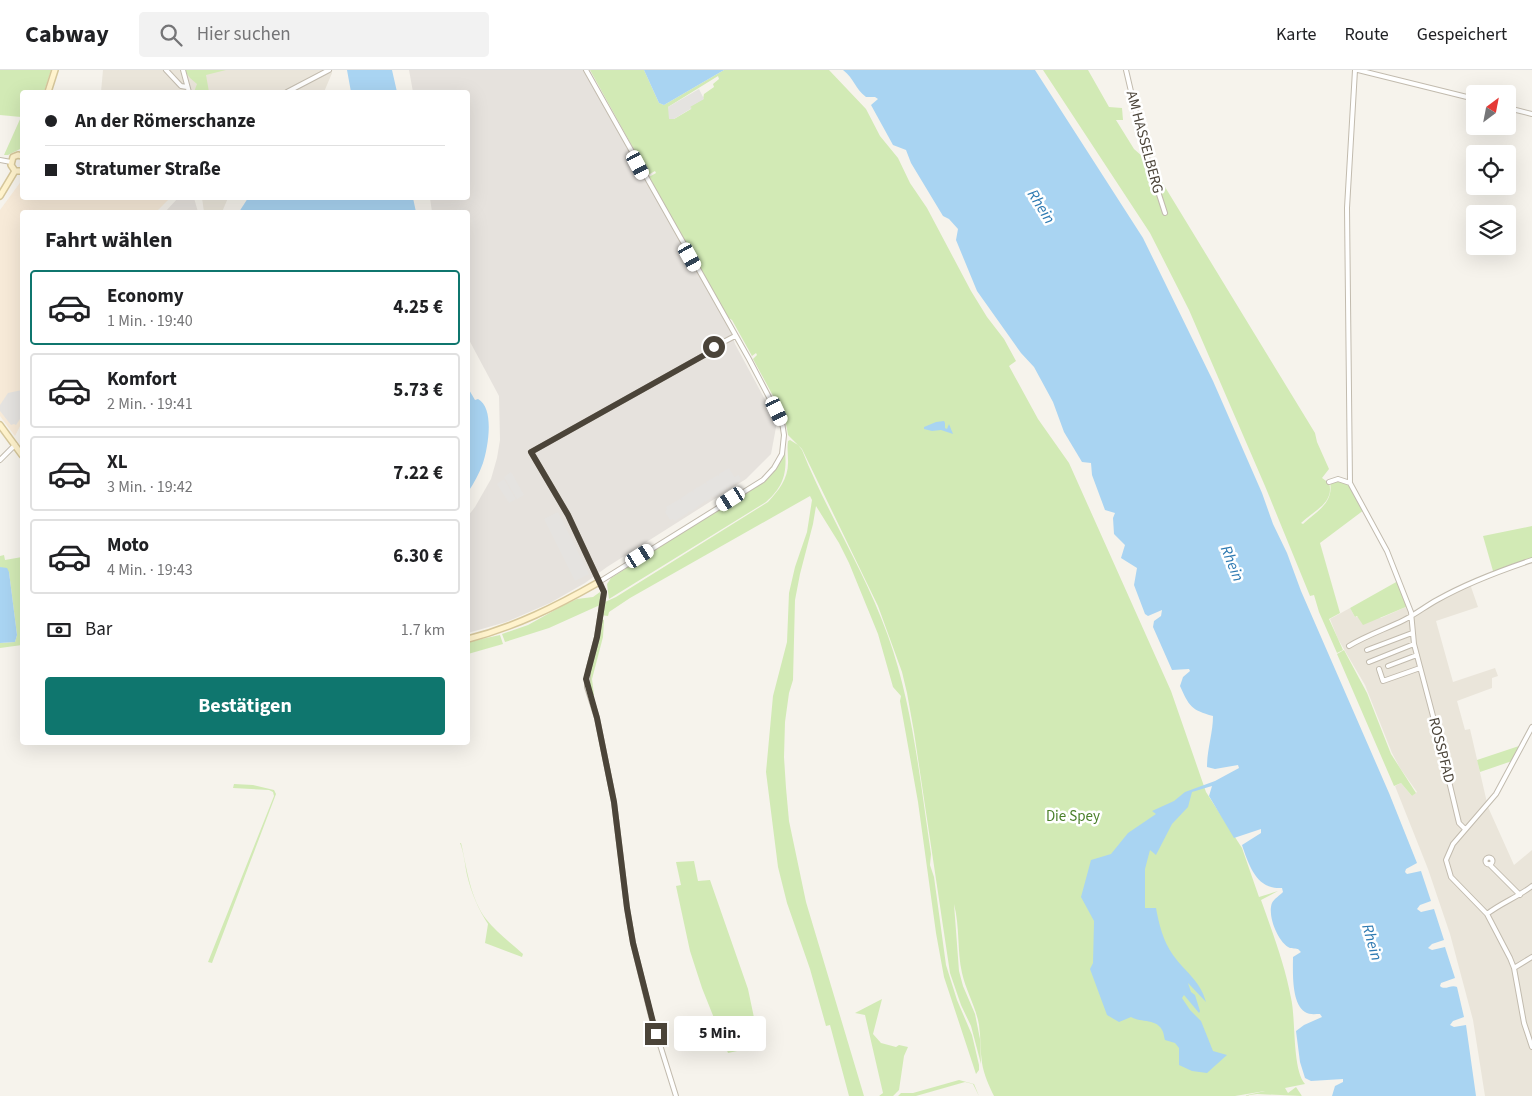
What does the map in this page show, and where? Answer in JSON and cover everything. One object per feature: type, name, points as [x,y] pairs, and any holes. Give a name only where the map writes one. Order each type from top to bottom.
[{"type":"street","points":[[49,90],[55,70]]},
{"type":"street","points":[[166,70],[181,86],[188,90]]},
{"type":"street","points":[[183,70],[188,90]]},
{"type":"street","points":[[291,90],[329,70]]},
{"type":"street","points":[[470,638],[511,626],[567,600],[599,582],[763,480],[780,459],[784,447],[782,422],[586,70]]},
{"type":"street","name":"AM HASSELBERG","points":[[1126,70],[1145,150],[1165,214]]},
{"type":"street","points":[[1411,615],[1387,551],[1350,483],[1347,208],[1357,70],[1466,97]]},
{"type":"street","points":[[1516,110],[1532,114]]},
{"type":"street","points":[[15,171],[11,162],[15,156],[20,156]]},
{"type":"street","points":[[0,160],[11,162]]},
{"type":"street","points":[[15,171],[20,171]]},
{"type":"street","points":[[0,196],[15,171]]},
{"type":"street","points":[[676,1096],[651,1016],[633,943],[614,802],[597,718],[587,687],[588,671],[595,648],[604,596],[568,515],[531,452],[735,336]]},
{"type":"street","points":[[0,425],[20,452]]},
{"type":"street","points":[[0,460],[15,445]]},
{"type":"street","points":[[1329,482],[1338,479],[1350,483]]},
{"type":"street","points":[[1349,646],[1493,573],[1532,560]]},
{"type":"street","name":"ROSSPFAD","points":[[1411,615],[1412,633],[1420,668],[1459,823],[1465,830]]},
{"type":"street","points":[[1367,650],[1412,633]]},
{"type":"street","points":[[1368,662],[1414,644]]},
{"type":"street","points":[[1388,666],[1417,656]]},
{"type":"street","points":[[1379,669],[1384,681],[1420,668]]},
{"type":"street","points":[[1532,727],[1496,794],[1449,851],[1446,860],[1448,871],[1454,882],[1487,914],[1514,968],[1516,988],[1532,1047]]},
{"type":"street","points":[[1489,864],[1520,895]]},
{"type":"street","points":[[1487,914],[1532,886]]},
{"type":"street","points":[[1514,968],[1532,957]]},
{"type":"shaded area","points":[[103,70],[332,70],[325,90],[101,90]]},
{"type":"shaded area","points":[[409,70],[583,70],[732,334],[735,344],[777,422],[771,454],[746,479],[607,567],[585,583],[550,603],[506,622],[470,632],[470,513],[491,479],[497,458],[500,440],[499,396],[470,342],[470,210],[432,210],[430,200],[470,200],[470,90],[413,90]]},
{"type":"shaded area","points":[[699,89],[704,99],[674,119],[669,119],[668,107]]},
{"type":"shaded area","points":[[20,183],[20,200],[168,200],[158,210],[20,210],[20,426],[15,436],[0,416],[0,210]]},
{"type":"shaded area","points":[[176,200],[195,200],[197,210],[167,210]]},
{"type":"shaded area","points":[[202,200],[227,200],[223,210],[204,210]]},
{"type":"shaded area","points":[[20,390],[20,419],[16,425],[11,425],[0,411],[0,405],[8,393]]},
{"type":"shaded area","points":[[729,468],[734,477],[739,475],[741,480],[727,488],[726,486],[726,489],[713,497],[711,496],[705,502],[704,500],[704,502],[690,512],[688,510],[689,512],[675,521],[673,519],[670,520],[665,512],[666,507],[680,499],[682,501],[681,498],[692,491],[694,493],[693,490],[705,483],[707,485],[706,482],[718,475],[719,477],[719,474]]},
{"type":"shaded area","points":[[511,472],[524,495],[517,499],[504,477]]},
{"type":"shaded area","points":[[504,479],[516,499],[509,503],[497,484]]},
{"type":"shaded area","points":[[558,512],[589,574],[575,581],[544,519]]},
{"type":"shaded area","points":[[1470,584],[1478,607],[1436,621],[1453,682],[1495,668],[1498,676],[1492,678],[1492,688],[1457,701],[1465,730],[1470,729],[1488,807],[1514,865],[1532,850],[1532,1096],[1485,1096],[1473,1020],[1450,934],[1428,869],[1395,786],[1401,783],[1412,796],[1417,792],[1392,753],[1365,685],[1338,639],[1330,619],[1350,608],[1355,617],[1381,618],[1408,606],[1410,612],[1415,614]]},
{"type":"green space","points":[[0,70],[51,70],[45,90],[20,90],[20,117],[0,115]]},
{"type":"green space","points":[[184,70],[226,70],[206,75],[209,90],[195,90],[197,84]]},
{"type":"green space","name":"Die Spey","points":[[590,70],[644,70],[659,103],[664,105],[724,70],[829,70],[866,109],[880,136],[898,158],[910,183],[927,208],[971,291],[987,317],[1004,339],[1016,361],[1009,366],[1038,419],[1069,463],[1171,691],[1206,792],[1242,848],[1259,897],[1278,891],[1261,900],[1285,973],[1293,1007],[1296,1056],[1301,1077],[1305,1084],[1285,1088],[1288,1093],[1296,1087],[1302,1096],[1257,1094],[1243,1096],[1265,1091],[1235,1096],[994,1096],[983,1067],[978,1018],[962,973],[954,904],[959,971],[975,1014],[980,1039],[981,1064],[971,1026],[961,1005],[950,973],[907,693],[902,672],[878,606],[802,449],[788,435],[785,418],[753,359],[757,355],[756,353],[752,356],[732,320],[727,317],[649,177],[656,173],[655,171],[648,175]],"holes":[[[718,76],[719,79],[713,84],[714,87],[704,94],[703,99],[674,119],[668,107]]]},
{"type":"green space","points":[[1043,70],[1088,70],[1109,107],[1122,108],[1123,120],[1116,120],[1134,149],[1151,164],[1315,433],[1329,469],[1322,478],[1329,483],[1329,496],[1331,489],[1330,482],[1344,483],[1352,488],[1364,510],[1320,543],[1340,613],[1329,619],[1343,650],[1337,653],[1319,612],[1314,595],[1310,596],[1189,310],[1150,233]],"holes":[[[1329,496],[1319,511],[1303,524],[1301,523],[1322,506]]]},
{"type":"green space","points":[[20,119],[20,149],[4,155]]},
{"type":"green space","points":[[790,440],[802,450],[879,612],[897,662],[915,744],[931,854],[930,865],[934,877],[946,965],[957,1000],[972,1035],[979,1065],[979,1070],[976,1074],[944,977],[918,802],[900,701],[901,696],[893,687],[878,634],[849,563],[816,506],[795,600],[793,680],[785,722],[784,757],[786,788],[789,821],[806,902],[864,1096],[849,1096],[830,1025],[826,1026],[810,969],[787,903],[778,867],[766,772],[773,696],[787,642],[789,593],[795,567],[807,532],[812,500],[810,496],[630,598],[609,612],[608,616],[601,615],[605,602],[768,502],[785,478],[788,466],[788,441]]},
{"type":"green space","points":[[785,450],[785,472],[783,479],[777,490],[766,502],[609,599],[607,584],[611,578],[767,478],[777,467]]},
{"type":"green space","points":[[1532,526],[1532,559],[1493,571],[1483,536]]},
{"type":"green space","points":[[4,555],[5,560],[20,557],[20,645],[0,648],[0,643],[15,642],[17,635],[9,572],[0,567],[0,556]]},
{"type":"green space","points":[[1398,581],[1408,606],[1363,625],[1350,608]]},
{"type":"green space","points":[[600,592],[600,605],[549,628],[505,642],[502,634],[528,625],[577,599],[593,597]]},
{"type":"green space","points":[[600,619],[604,620],[603,637],[592,679],[594,695],[591,695],[589,678],[598,639]]},
{"type":"green space","points":[[500,635],[503,644],[470,653],[470,642]]},
{"type":"green space","points":[[1344,650],[1367,693],[1391,754],[1416,793],[1412,796],[1401,783],[1394,786],[1337,654]]},
{"type":"green space","points":[[1522,745],[1515,760],[1480,772],[1477,760]]},
{"type":"green space","points":[[234,784],[253,785],[274,790],[276,794],[212,963],[208,962],[274,796],[273,792],[269,790],[233,788]]},
{"type":"green space","points":[[460,843],[470,884],[481,911],[494,928],[523,954],[522,957],[485,943],[488,924],[478,906],[471,888],[467,875]]},
{"type":"green space","points":[[694,861],[698,881],[710,880],[748,989],[760,1046],[728,1053],[702,988],[690,951],[676,886],[681,885],[676,862]]},
{"type":"green space","points":[[882,999],[873,1034],[881,1043],[896,1047],[899,1045],[908,1047],[904,1056],[899,1090],[893,1096],[879,1096],[883,1093],[865,1015],[855,1013]]},
{"type":"green space","points":[[959,1080],[974,1084],[979,1096],[973,1084],[965,1082],[916,1096],[898,1096],[901,1093],[913,1093]]},
{"type":"water","points":[[347,70],[392,70],[397,90],[351,90]]},
{"type":"water","points":[[644,70],[724,70],[664,105],[659,103]]},
{"type":"water","name":"Rhein","points":[[843,70],[1035,70],[1143,238],[1213,381],[1262,493],[1301,591],[1389,793],[1417,863],[1406,869],[1405,872],[1407,874],[1421,871],[1431,901],[1420,905],[1417,909],[1421,912],[1434,909],[1444,940],[1432,944],[1428,948],[1432,950],[1445,947],[1455,978],[1441,983],[1440,986],[1444,988],[1457,987],[1464,1017],[1453,1021],[1450,1025],[1454,1027],[1466,1025],[1476,1096],[1332,1096],[1335,1086],[1343,1082],[1343,1079],[1311,1081],[1305,1078],[1300,1062],[1296,1031],[1322,1017],[1320,1014],[1305,1012],[1297,1002],[1293,978],[1293,957],[1301,952],[1298,949],[1290,948],[1281,941],[1271,914],[1272,903],[1283,892],[1282,888],[1273,888],[1260,881],[1251,868],[1242,845],[1261,833],[1261,829],[1234,838],[1209,796],[1212,786],[1192,792],[1188,807],[1172,824],[1156,855],[1150,850],[1145,869],[1145,908],[1156,908],[1162,932],[1170,950],[1196,982],[1206,1002],[1188,983],[1191,992],[1195,995],[1199,1013],[1184,995],[1182,998],[1201,1021],[1213,1051],[1227,1055],[1207,1073],[1192,1071],[1179,1065],[1179,1048],[1175,1043],[1165,1040],[1161,1028],[1157,1025],[1131,1017],[1119,1022],[1107,1015],[1090,969],[1093,963],[1094,921],[1081,897],[1091,860],[1111,854],[1128,833],[1156,814],[1152,811],[1174,801],[1185,792],[1215,781],[1239,768],[1238,765],[1215,769],[1207,767],[1213,716],[1195,709],[1186,698],[1180,686],[1183,677],[1190,671],[1189,669],[1172,670],[1153,627],[1154,621],[1161,616],[1162,610],[1148,616],[1145,614],[1134,585],[1137,568],[1121,558],[1125,545],[1114,534],[1113,518],[1115,513],[1105,510],[1092,475],[1091,463],[1082,462],[1064,432],[1053,402],[1034,367],[1021,353],[977,291],[956,240],[958,229],[949,219],[943,216],[911,163],[906,150],[893,145],[871,105],[878,99],[866,97]]},
{"type":"water","points":[[247,200],[413,200],[416,210],[240,210]]},
{"type":"water","points":[[470,391],[475,400],[478,399],[487,411],[489,429],[487,448],[470,488]]},
{"type":"water","points":[[944,421],[945,428],[947,429],[949,424],[953,434],[941,430],[932,431],[924,429],[924,427],[936,422]]},
{"type":"water","points":[[0,567],[7,568],[9,572],[17,635],[15,642],[0,643]]},
{"type":"route","points":[[656,1034],[633,943],[614,802],[595,709],[586,679],[595,648],[604,592],[568,515],[531,452],[708,353],[714,347]]}]
